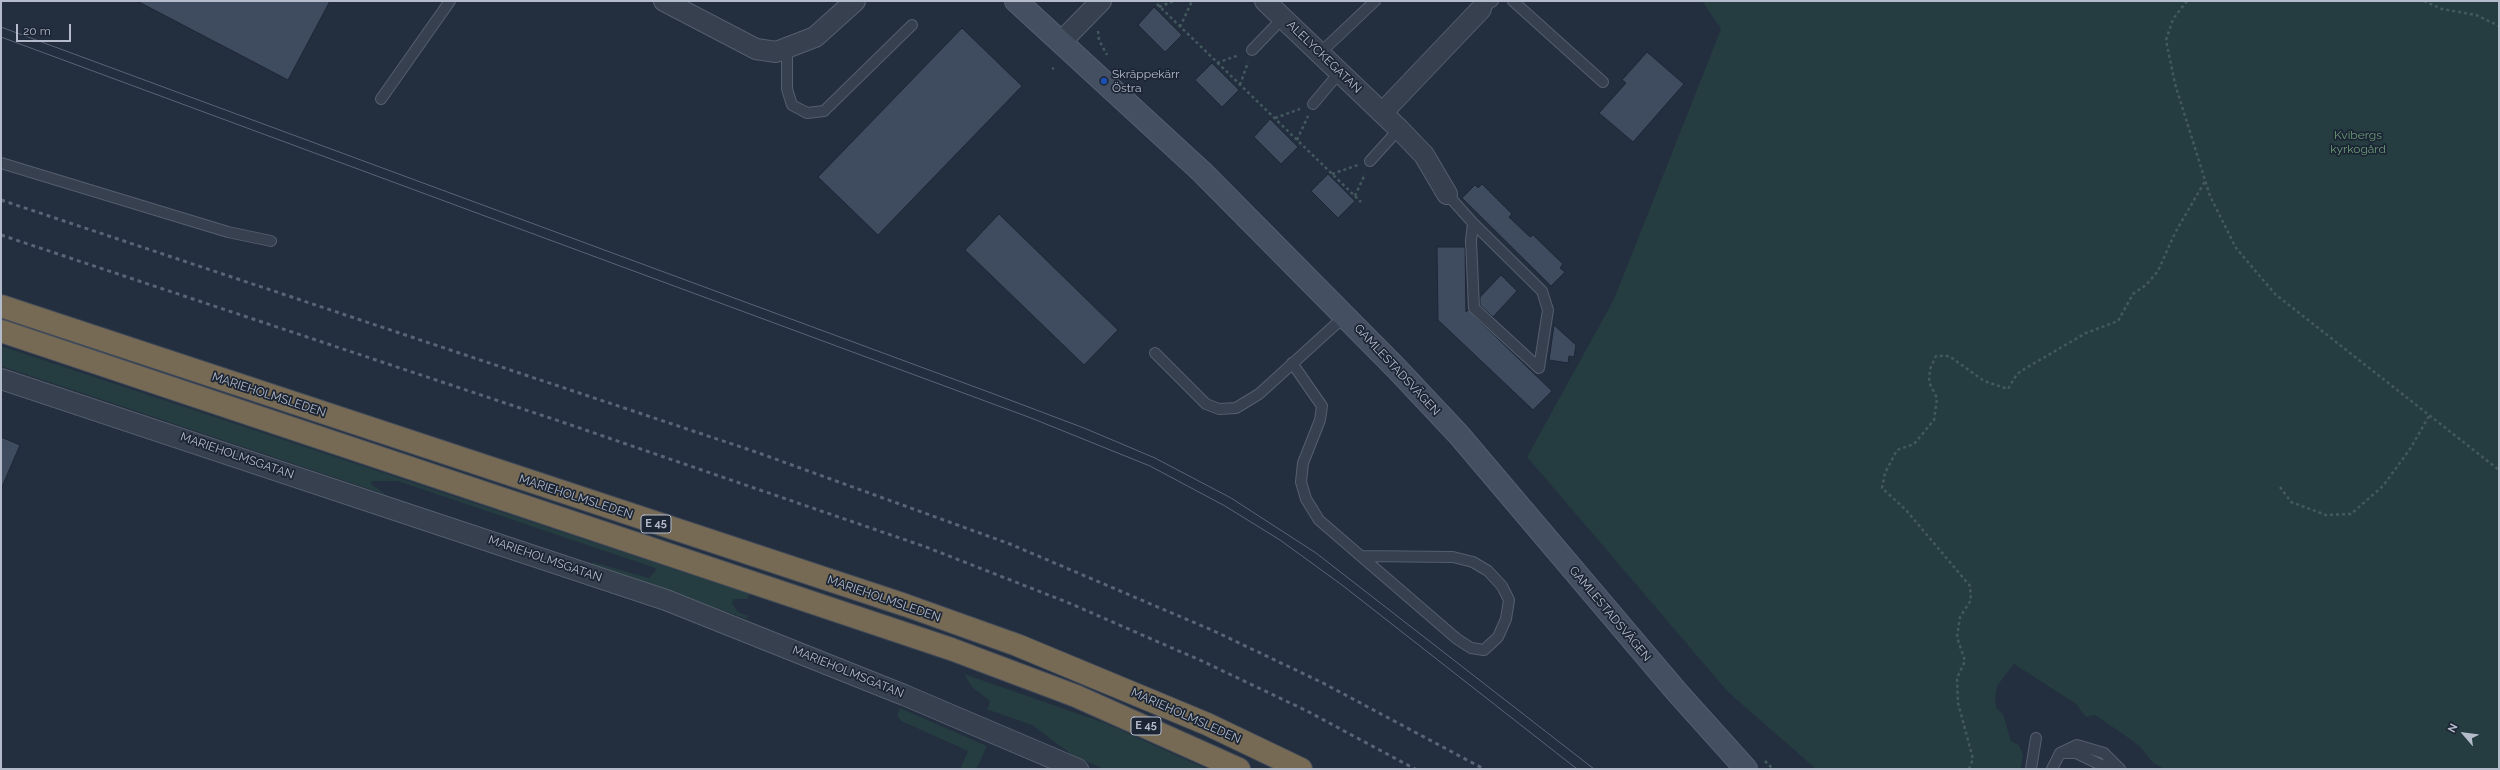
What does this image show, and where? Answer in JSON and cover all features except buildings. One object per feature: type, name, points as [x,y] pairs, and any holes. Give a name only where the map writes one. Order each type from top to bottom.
[{"type":"highway","name":"MARIEHOLMSLEDEN","points":[[1,306],[905,605],[1017,645],[1207,724],[1301,769]]},
{"type":"highway","name":"MARIEHOLMSLEDEN","points":[[1,332],[951,648],[1076,696],[1239,769]]},
{"type":"street","points":[[664,1],[756,49],[776,52],[815,37],[855,1]]},
{"type":"street","name":"GAMLESTADSVÄGEN","points":[[1016,1],[1155,127],[1346,315],[1459,435],[1676,691],[1746,769]]},
{"type":"street","points":[[1061,42],[1101,1]]},
{"type":"street","name":"ALELYCKEGATAN","points":[[1265,1],[1339,73],[1383,112],[1424,155],[1447,194]]},
{"type":"street","points":[[1383,112],[1487,5]]},
{"type":"street","name":"MARIEHOLMSGATAN","points":[[1,378],[647,594],[911,698],[1078,769]]},
{"type":"lane","points":[[381,99],[450,1]]},
{"type":"lane","points":[[1319,54],[1375,1]]},
{"type":"lane","points":[[1513,1],[1603,82]]},
{"type":"lane","points":[[1252,50],[1283,18]]},
{"type":"lane","points":[[787,48],[786,89],[792,105],[806,113],[824,111],[912,25]]},
{"type":"lane","points":[[1313,104],[1339,73]]},
{"type":"lane","points":[[1370,160],[1399,129]]},
{"type":"lane","points":[[1,163],[228,232],[271,241]]},
{"type":"lane","name":"ALELYCKEGATAN","points":[[1447,194],[1473,224],[1542,291],[1548,310],[1539,368],[1474,308],[1471,241],[1473,224]]},
{"type":"lane","points":[[1155,353],[1206,404],[1219,409],[1236,408],[1259,394],[1346,315]]},
{"type":"lane","points":[[1292,363],[1322,406],[1320,420],[1303,463],[1301,482],[1306,500],[1319,520],[1457,639],[1471,648],[1484,650],[1498,637],[1506,619],[1508,600],[1502,586],[1488,571],[1473,562],[1453,557],[1361,556]]},
{"type":"lane","points":[[2031,769],[2036,738]]},
{"type":"lane","points":[[2052,769],[2060,753],[2076,753],[2101,765],[2118,767]]},
{"type":"path","points":[[1160,7],[1174,1]]},
{"type":"path","points":[[1180,27],[1192,1]]},
{"type":"path","points":[[2187,1],[2173,19],[2166,40],[2175,84],[2210,196],[2236,248],[2275,294],[2499,470]]},
{"type":"path","points":[[2424,1],[2442,9],[2476,15],[2499,26]]},
{"type":"path","points":[[1156,4],[1361,202]]},
{"type":"path","points":[[1217,63],[1252,50]]},
{"type":"path","points":[[1240,84],[1252,50]]},
{"type":"path","points":[[1274,118],[1313,104]]},
{"type":"path","points":[[1297,140],[1313,104]]},
{"type":"path","points":[[1332,174],[1370,160]]},
{"type":"path","points":[[1355,196],[1370,160]]},
{"type":"path","points":[[1969,769],[1973,759],[1958,703],[1957,678],[1965,661],[1957,637],[1960,618],[1971,600],[1970,586],[1906,510],[1882,488],[1884,473],[1897,450],[1914,444],[1934,420],[1937,398],[1929,382],[1930,370],[1936,356],[1949,356],[1984,381],[2008,389],[2017,374],[2026,368],[2086,332],[2118,321],[2133,294],[2146,285],[2158,271],[2175,233],[2205,181]]},
{"type":"path","points":[[2280,488],[2291,502],[2326,515],[2351,514],[2383,486],[2410,449],[2430,416]]},
{"type":"green space","name":"Kvibergs kyrkogård","points":[[1702,1],[2499,1],[2499,769],[2165,769],[2153,763],[2140,747],[2130,739],[2095,715],[2086,717],[2076,704],[2014,664],[1997,686],[1995,701],[1997,709],[2003,714],[2011,741],[2019,745],[2023,755],[2021,769],[1816,769],[1728,692],[1527,457],[1614,299],[1721,29]]},
{"type":"green space","points":[[1,346],[749,594],[748,599],[734,599],[732,603],[738,612],[748,616],[747,619],[591,564],[592,562],[649,578],[656,570],[655,568],[398,481],[372,481],[371,484],[387,495],[1,366]]},
{"type":"green space","points":[[964,674],[1105,723],[1207,769],[1104,769],[1072,755],[1032,725],[986,709],[988,708],[990,701],[972,687]]},
{"type":"green space","points":[[900,708],[987,746],[978,766],[975,769],[960,769],[968,751],[901,721],[897,715]]},
{"type":"tram line","points":[[1,27],[994,394],[1084,428],[1155,458],[1231,498],[1316,553],[1594,769]]},
{"type":"tram line","points":[[1,37],[1031,418],[1150,466],[1225,506],[1280,540],[1342,585],[1577,769]]},
{"type":"railway","points":[[1,200],[756,452],[1010,544],[1214,631],[1323,683],[1484,769]]},
{"type":"railway","points":[[1,235],[565,423],[926,547],[1069,603],[1202,661],[1307,711],[1415,769]]},
{"type":"place","name":"Skräppekärr Östra","points":[[1104,81]]}]
